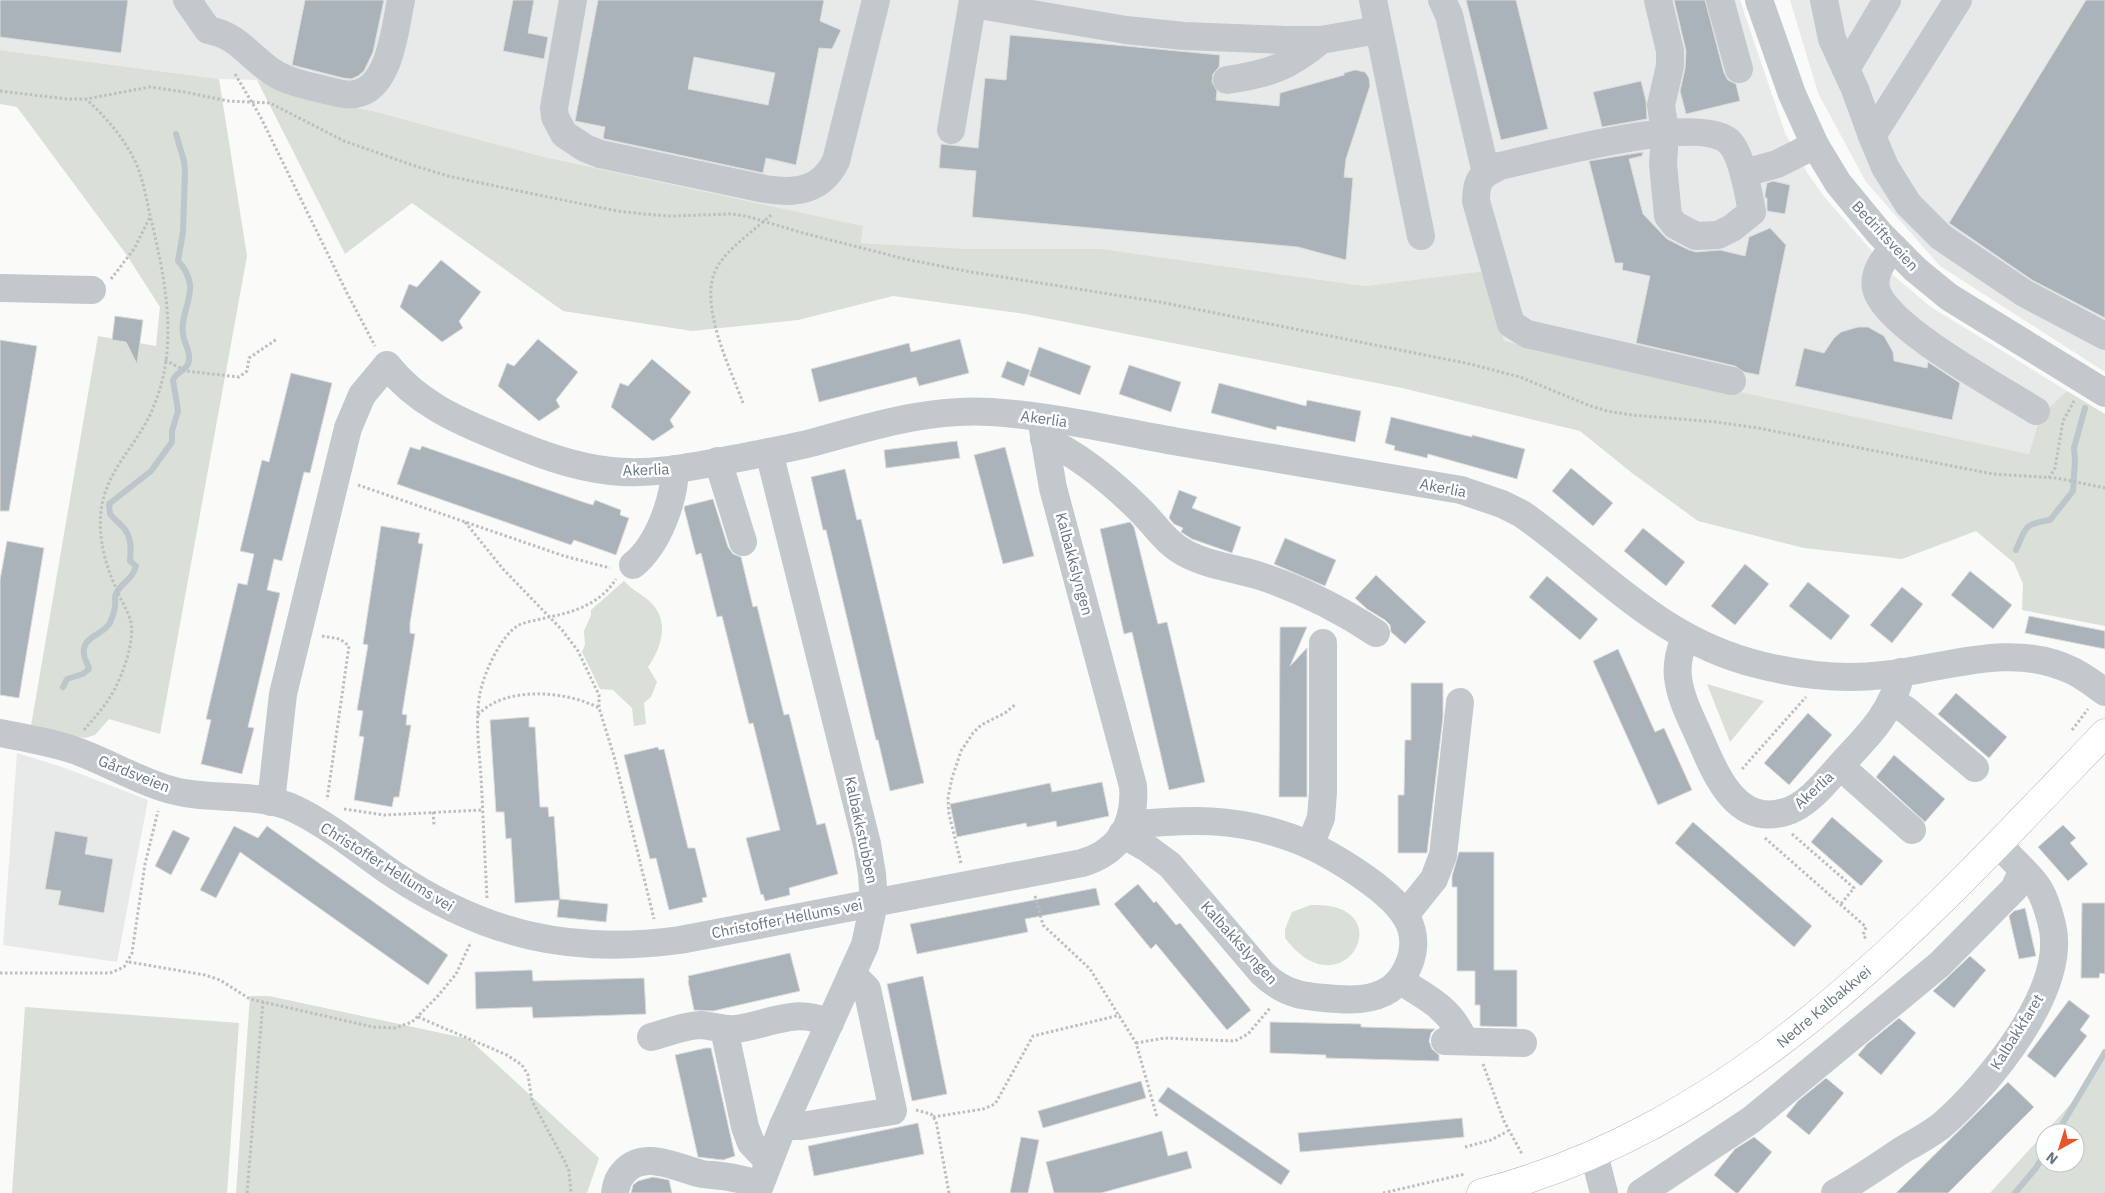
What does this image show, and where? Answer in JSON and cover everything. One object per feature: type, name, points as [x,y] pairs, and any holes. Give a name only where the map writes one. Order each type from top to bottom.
[{"type":"main road","name":"Nedre Kalbakkvei","points":[[1473,1183],[1521,1182],[1594,1154],[1682,1110],[1754,1063],[1794,1034],[1863,975],[1998,844],[2105,733]]},
{"type":"street","points":[[187,0],[208,30],[222,32],[289,82],[345,94],[356,94],[370,88],[378,80],[388,61],[401,0]]},
{"type":"street","points":[[573,0],[554,108],[555,117],[564,134],[585,148],[600,154],[765,189],[790,191],[815,185],[824,179],[836,161],[876,0]]},
{"type":"street","points":[[1373,0],[1421,236]]},
{"type":"street","points":[[1442,0],[1449,15],[1486,173]]},
{"type":"street","points":[[1658,0],[1670,51],[1670,66],[1661,105],[1665,133],[1663,164],[1668,216],[1675,225],[1696,236],[1718,235],[1732,228],[1752,212],[1744,173],[1733,147],[1728,141],[1702,132],[1665,133],[1636,136],[1500,166],[1486,173],[1476,186],[1476,201],[1511,324],[1527,334],[1732,381]]},
{"type":"street","points":[[1720,0],[1739,69]]},
{"type":"street","name":"Bedriftsveien","points":[[1759,0],[1788,85],[1815,145],[1838,183],[1858,209],[1916,270],[1949,297],[2092,394]]},
{"type":"street","points":[[1824,0],[1832,39],[1885,167],[1908,204],[1941,237],[2024,293],[2105,336]]},
{"type":"street","points":[[1846,69],[1887,0]]},
{"type":"street","points":[[1872,136],[1958,0]]},
{"type":"street","points":[[951,130],[973,2],[1126,30],[1184,36],[1321,40],[1378,30]]},
{"type":"street","points":[[1227,80],[1274,70],[1292,62],[1321,40]]},
{"type":"street","points":[[1744,173],[1778,164],[1815,145]]},
{"type":"street","points":[[1894,248],[1884,258],[1877,271],[1876,288],[1880,299],[1891,312],[1913,334],[2036,410]]},
{"type":"street","points":[[0,288],[92,290]]},
{"type":"street","points":[[271,802],[283,694],[336,477],[354,412],[370,384],[387,365]]},
{"type":"street","name":"Akerlia","points":[[387,365],[397,378],[431,406],[464,424],[568,462],[611,471],[632,472],[676,469],[811,443],[872,426],[933,413],[990,412],[1043,428],[1423,483],[1482,496],[1528,518],[1653,618],[1708,648],[1760,666],[1819,675],[1864,676],[1901,672],[1979,658],[2018,656],[2038,658],[2074,671],[2096,700]]},
{"type":"street","points":[[1043,428],[1122,492],[1168,540],[1183,552],[1313,596],[1347,614],[1376,633]]},
{"type":"street","name":"Kalbakkslyngen","points":[[1043,428],[1053,488],[1130,773],[1135,801],[1126,830]]},
{"type":"street","name":"Kalbakkstubben","points":[[761,1179],[783,1126],[866,945],[874,903],[872,874],[866,844],[769,452]]},
{"type":"street","points":[[718,461],[742,542]]},
{"type":"street","points":[[627,566],[643,557],[652,543],[671,501],[676,469]]},
{"type":"street","points":[[1685,637],[1677,667],[1684,702],[1724,788],[1742,806],[1764,812]]},
{"type":"street","points":[[1310,845],[1321,818],[1323,792],[1324,643]]},
{"type":"street","name":"Akerlia","points":[[1764,812],[1790,811],[1804,803],[1879,724],[1892,702],[1901,672]]},
{"type":"street","points":[[1405,915],[1434,879],[1443,855],[1460,702]]},
{"type":"street","points":[[1892,702],[1906,710],[1976,768]]},
{"type":"street","name":"Gårdsveien","points":[[0,733],[73,750],[164,788],[196,796],[271,802]]},
{"type":"street","points":[[1840,766],[1912,830]]},
{"type":"street","name":"Christoffer Hellums vei","points":[[271,802],[295,810],[332,817],[421,892],[484,922],[534,938],[615,946],[660,943],[1094,860],[1111,848],[1126,830]]},
{"type":"street","name":"Kalbakkslyngen","points":[[1184,820],[1222,821],[1269,830],[1310,845],[1359,873],[1393,902],[1405,915],[1411,930],[1413,950],[1411,961],[1400,981],[1390,990],[1378,996],[1359,999],[1304,996],[1281,988],[1262,973],[1170,865],[1126,830],[1184,820]]},
{"type":"street","name":"Kalbakkfaret","points":[[1835,1193],[1940,1127],[2002,1061],[2032,1013],[2048,978],[2055,949],[2052,922],[2036,884],[1998,844]]},
{"type":"street","points":[[1641,1193],[1751,1120],[1940,964],[2014,889],[2022,870]]},
{"type":"street","points":[[783,1126],[801,1126],[893,1111],[867,989],[852,974]]},
{"type":"street","points":[[1400,981],[1432,1000],[1447,1012],[1460,1030],[1464,1041],[1523,1043]]},
{"type":"street","points":[[651,1037],[698,1025],[724,1029],[738,1028],[796,1015],[810,1015],[830,1022]]},
{"type":"street","points":[[615,1193],[620,1176],[636,1162],[643,1161],[656,1161],[705,1174],[761,1179],[745,1126],[724,1029]]},
{"type":"street","points":[[1594,1154],[1604,1193]]},
{"type":"path","points":[[232,70],[252,101],[325,245],[347,293],[378,353],[387,365]]},
{"type":"path","points":[[0,91],[52,98],[86,99],[150,87],[171,89],[228,101],[270,103],[344,141],[448,176],[617,211],[670,216],[730,214],[765,220],[803,233],[906,259],[971,272],[1150,300],[1470,364],[1520,377],[1588,405],[1632,416],[1716,422],[1758,428],[1993,474],[2056,478],[2105,488]]},
{"type":"path","points":[[73,750],[82,732],[104,706],[117,684],[132,639],[132,625],[109,569],[103,548],[101,530],[102,507],[110,477],[124,458],[153,408],[166,360],[168,336],[167,306],[161,259],[142,178],[135,161],[107,118],[86,99]]},
{"type":"path","points":[[743,403],[714,321],[711,305],[711,280],[720,262],[743,238],[779,207],[790,191]]},
{"type":"path","points":[[92,290],[104,285],[124,264],[150,216]]},
{"type":"path","points":[[166,360],[186,371],[236,377],[242,376],[247,371],[249,358],[277,339]]},
{"type":"path","points":[[2049,478],[2055,468],[2063,420],[2092,394]]},
{"type":"path","points":[[336,477],[594,565],[627,566]]},
{"type":"path","points":[[465,522],[503,569],[572,642],[599,695],[599,708],[612,748],[660,943]]},
{"type":"path","points":[[129,962],[205,975],[220,980],[250,999],[384,1028],[403,1026],[418,1017],[437,998],[456,974],[484,922],[483,810],[478,715],[484,676],[503,642],[517,626],[570,613],[595,600],[615,581],[627,566]]},
{"type":"path","points":[[298,632],[340,639],[349,646],[332,817],[483,810]]},
{"type":"path","points":[[1724,788],[1809,693],[1819,675]]},
{"type":"path","points":[[478,715],[496,700],[528,695],[566,696],[599,708]]},
{"type":"path","points":[[2068,735],[2096,700]]},
{"type":"path","points":[[968,885],[954,841],[949,814],[949,789],[962,751],[973,734],[981,725],[1005,713],[1016,704]]},
{"type":"path","points":[[433,812],[434,824]]},
{"type":"path","points":[[1840,905],[1854,888],[1764,812],[1756,827],[1765,838],[1840,905],[1867,929],[1863,935],[1868,941]]},
{"type":"path","points":[[0,974],[110,973],[120,970],[129,962],[132,953],[144,864],[152,833]]},
{"type":"path","points":[[1031,872],[1038,910],[1043,925],[1090,969],[1136,1043],[1157,1117]]},
{"type":"path","points":[[1861,946],[1873,935]]},
{"type":"path","points":[[1136,1043],[1165,1038],[1197,1041],[1235,1041],[1248,1034],[1261,1021],[1281,988]]},
{"type":"path","points":[[247,1193],[263,1002]]},
{"type":"path","points":[[893,1111],[918,1110],[933,1117],[983,1109],[995,1104],[1033,1036],[1120,1015]]},
{"type":"path","points":[[418,1017],[508,1055],[522,1064],[528,1075],[532,1101],[569,1171],[571,1193]]},
{"type":"path","points":[[1464,1041],[1483,1065],[1508,1131],[1524,1157],[1516,1160]]},
{"type":"path","points":[[933,1117],[940,1136],[950,1193]]},
{"type":"path","points":[[1465,1147],[1491,1140],[1508,1131]]},
{"type":"path","points":[[1383,1193],[1473,1183]]},
{"type":"shaded area","points":[[0,0],[1740,0],[1785,133],[1808,174],[1826,199],[1894,276],[1931,307],[2067,391],[2040,416],[2029,454],[1504,341],[1485,271],[1365,286],[1102,249],[969,249],[861,243],[863,226],[540,156],[377,112],[288,93],[257,80],[219,79],[0,50]]},
{"type":"shaded area","points":[[1790,0],[2105,0],[2105,372],[1940,266],[1866,182],[1818,93]]},
{"type":"shaded area","points":[[0,50],[219,79],[247,256],[160,734],[109,719],[95,735],[85,738],[31,726],[98,336],[156,346],[160,307],[126,254],[17,107],[0,104]]},
{"type":"shaded area","points":[[257,80],[288,93],[377,112],[540,156],[863,226],[861,243],[969,249],[1102,249],[1365,286],[1485,271],[1504,341],[2029,454],[2040,416],[2067,391],[2105,414],[2105,626],[2022,610],[2023,584],[2014,563],[1976,531],[1902,559],[1804,548],[1698,521],[1632,473],[1580,431],[1402,388],[1025,314],[893,296],[798,320],[692,331],[563,311],[412,203],[345,254]]},
{"type":"shaded area","points":[[624,581],[648,600],[660,616],[662,624],[660,642],[648,667],[657,682],[651,697],[644,703],[646,724],[634,726],[632,708],[613,690],[600,689],[582,652],[585,645],[584,631],[591,615],[591,610]]},
{"type":"shaded area","points":[[1707,684],[1764,701],[1730,742]]},
{"type":"shaded area","points":[[17,753],[65,768],[148,800],[117,962],[3,945]]},
{"type":"shaded area","points":[[1311,905],[1339,908],[1355,919],[1359,934],[1355,949],[1344,961],[1327,965],[1307,959],[1285,938],[1285,929],[1292,912]]},
{"type":"shaded area","points":[[250,996],[269,996],[469,1039],[599,1158],[587,1193],[236,1193]]},
{"type":"shaded area","points":[[25,1007],[239,1023],[227,1193],[12,1193]]},
{"type":"shaded area","points":[[2105,1057],[2105,1193],[1990,1193],[2035,1143],[2035,1173],[2085,1173],[2085,1123],[2053,1123],[2086,1087]]},
{"type":"building","points":[[0,0],[128,0],[121,53],[0,37]]},
{"type":"building","points":[[305,0],[384,0],[373,52],[364,71],[358,76],[351,79],[343,78],[292,65]]},
{"type":"building","points":[[513,0],[534,0],[528,33],[548,37],[544,59],[503,51]]},
{"type":"building","points":[[598,0],[824,0],[820,21],[841,30],[832,49],[819,48],[796,165],[766,158],[763,173],[605,139],[603,138],[605,127],[575,121]],"holes":[[[694,57],[775,73],[768,105],[688,89]]]},
{"type":"building","points":[[1466,0],[1516,0],[1548,129],[1501,140]]},
{"type":"building","points":[[1674,0],[1705,0],[1724,73],[1728,80],[1736,84],[1740,101],[1686,114],[1680,91],[1685,69],[1686,51]]},
{"type":"building","points":[[2086,0],[2105,0],[2105,318],[2032,280],[1949,223]]},
{"type":"building","points":[[1010,35],[1220,55],[1219,67],[1213,74],[1212,82],[1217,91],[1216,100],[1279,106],[1280,93],[1344,75],[1344,73],[1355,70],[1365,72],[1369,78],[1370,86],[1346,159],[1344,177],[1353,178],[1346,260],[1298,247],[972,217],[976,171],[939,168],[941,144],[978,148],[985,78],[1006,80]]},
{"type":"building","points":[[1641,81],[1646,101],[1647,119],[1602,127],[1593,92]]},
{"type":"building","points":[[1643,152],[1642,156],[1629,159],[1643,214],[1667,239],[1696,252],[1720,250],[1745,256],[1749,237],[1770,228],[1786,245],[1759,375],[1744,372],[1735,366],[1636,343],[1650,276],[1622,270],[1623,263],[1615,263],[1589,161]]},
{"type":"building","points":[[1773,181],[1790,185],[1785,214],[1767,211],[1767,198],[1765,198],[1765,194],[1767,183]]},
{"type":"building","points":[[441,260],[481,292],[459,321],[463,328],[442,342],[400,307],[409,284],[417,287]]},
{"type":"building","points":[[115,316],[143,320],[137,364],[126,342],[112,340]]},
{"type":"building","points":[[1858,327],[1868,327],[1884,336],[1893,352],[1894,361],[1927,368],[1928,362],[1960,383],[1952,420],[1795,386],[1804,348],[1824,353],[1834,338],[1841,332]]},
{"type":"building","points":[[538,339],[578,372],[556,400],[560,407],[539,421],[498,386],[507,363],[514,366]]},
{"type":"building","points":[[960,339],[969,373],[919,386],[916,377],[819,402],[811,369],[909,343],[911,352]]},
{"type":"building","points":[[0,340],[37,346],[9,511],[0,511]]},
{"type":"building","points":[[1039,347],[1091,366],[1080,395],[1029,376]]},
{"type":"building","points":[[652,359],[691,392],[670,420],[674,427],[653,441],[611,407],[620,383],[628,386]]},
{"type":"building","points":[[1007,361],[1030,370],[1024,386],[1001,377]]},
{"type":"building","points":[[1129,365],[1181,382],[1171,412],[1119,394]]},
{"type":"building","points":[[291,373],[332,383],[310,473],[304,472],[282,561],[274,559],[267,590],[280,593],[248,727],[254,728],[242,774],[201,764],[211,720],[206,719],[238,583],[247,585],[254,554],[240,551],[262,460],[269,462]]},
{"type":"building","points":[[1219,383],[1306,406],[1307,400],[1361,411],[1355,442],[1277,426],[1276,430],[1211,413]]},
{"type":"building","points":[[1391,417],[1525,449],[1517,479],[1428,454],[1427,458],[1394,450],[1395,446],[1385,443]]},
{"type":"building","points":[[957,441],[960,458],[886,468],[884,450]]},
{"type":"building","points":[[422,446],[583,502],[593,505],[595,500],[621,510],[620,515],[629,518],[616,555],[574,540],[571,545],[397,484],[410,447],[420,450]]},
{"type":"building","points":[[1005,447],[1034,556],[1003,564],[974,455]]},
{"type":"building","points":[[1571,468],[1613,503],[1593,526],[1552,491]]},
{"type":"building","points":[[845,469],[857,520],[861,519],[924,783],[890,791],[826,530],[823,530],[811,477]]},
{"type":"building","points":[[1179,490],[1197,497],[1192,508],[1241,527],[1232,553],[1192,539],[1181,532],[1183,528],[1174,524],[1169,518]]},
{"type":"building","points":[[713,499],[728,547],[733,554],[741,557],[753,607],[757,606],[784,715],[789,714],[817,825],[825,823],[838,874],[789,888],[790,895],[765,901],[763,894],[761,895],[746,838],[780,830],[753,723],[749,724],[722,616],[717,617],[701,553],[696,555],[684,508],[685,506]]},
{"type":"building","points":[[1130,522],[1134,527],[1158,624],[1167,622],[1205,782],[1169,790],[1132,632],[1124,634],[1100,529]]},
{"type":"building","points":[[381,526],[420,533],[418,543],[423,544],[410,623],[410,633],[415,634],[402,714],[407,715],[406,725],[411,725],[399,797],[394,797],[392,807],[354,800],[364,737],[359,736],[363,711],[357,710],[368,645],[363,644]]},
{"type":"building","points":[[1643,528],[1685,562],[1666,586],[1624,551]]},
{"type":"building","points":[[1285,538],[1336,560],[1325,586],[1274,564]]},
{"type":"building","points":[[7,541],[44,548],[19,698],[0,695],[0,580]]},
{"type":"building","points":[[1745,564],[1769,584],[1735,625],[1711,606]]},
{"type":"building","points":[[1970,571],[2012,605],[1993,629],[1951,595]]},
{"type":"building","points":[[1376,575],[1426,622],[1405,644],[1391,632],[1390,625],[1385,620],[1367,609],[1355,598]]},
{"type":"building","points":[[1547,576],[1598,619],[1580,640],[1529,597]]},
{"type":"building","points":[[1808,582],[1850,616],[1831,640],[1789,606]]},
{"type":"building","points":[[1902,587],[1923,604],[1892,643],[1870,625]]},
{"type":"building","points":[[2029,616],[2105,631],[2105,649],[2025,633]]},
{"type":"building","points":[[1280,627],[1307,627],[1290,666],[1307,648],[1307,797],[1279,797]]},
{"type":"building","points":[[1618,649],[1655,732],[1664,728],[1692,790],[1658,805],[1593,661]]},
{"type":"building","points":[[1411,683],[1443,683],[1443,717],[1427,853],[1398,853],[1398,795],[1404,795],[1405,740],[1411,740]]},
{"type":"building","points":[[1956,693],[2007,737],[1989,758],[1938,714]]},
{"type":"building","points":[[1808,713],[1832,735],[1789,785],[1764,763]]},
{"type":"building","points":[[529,717],[529,727],[535,727],[540,807],[548,807],[549,817],[554,816],[560,899],[608,904],[606,922],[557,917],[559,900],[515,903],[511,838],[506,839],[504,812],[496,812],[490,720]]},
{"type":"building","points":[[658,747],[659,750],[664,749],[688,848],[695,848],[707,897],[702,898],[703,902],[669,910],[656,858],[650,859],[624,755]]},
{"type":"building","points":[[1894,755],[1945,799],[1925,822],[1876,777]]},
{"type":"building","points":[[1102,782],[1109,816],[1057,827],[1056,821],[1027,827],[1026,823],[957,837],[950,804],[1050,783],[1052,792]]},
{"type":"building","points":[[1832,817],[1883,861],[1861,886],[1811,842]]},
{"type":"building","points":[[1693,822],[1812,926],[1794,947],[1675,843]]},
{"type":"building","points":[[2063,825],[2076,838],[2070,843],[2088,864],[2068,881],[2038,847]]},
{"type":"building","points":[[234,826],[258,838],[267,826],[448,955],[428,985],[240,852],[216,898],[200,890]]},
{"type":"building","points":[[173,830],[190,838],[171,875],[155,866]]},
{"type":"building","points":[[55,831],[88,837],[85,854],[113,859],[104,913],[58,905],[61,891],[45,889]]},
{"type":"building","points":[[1459,852],[1494,852],[1494,970],[1517,970],[1517,1027],[1480,1026],[1480,1005],[1475,1005],[1475,971],[1457,971],[1457,887],[1452,887],[1452,876]]},
{"type":"building","points":[[1138,884],[1154,903],[1156,901],[1176,925],[1180,923],[1251,1010],[1227,1030],[1156,944],[1151,949],[1114,904]]},
{"type":"building","points":[[1096,888],[1100,905],[1025,919],[1028,932],[917,954],[910,924]]},
{"type":"building","points":[[2082,903],[2105,903],[2105,974],[2100,973],[2099,978],[2081,978]]},
{"type":"building","points":[[2025,908],[2036,956],[2019,959],[2009,916],[2014,911]]},
{"type":"building","points":[[790,953],[800,991],[713,1011],[694,1010],[688,976]]},
{"type":"building","points":[[1970,956],[1986,970],[1954,1008],[1933,991]]},
{"type":"building","points":[[532,970],[533,981],[644,978],[646,1014],[533,1018],[532,1007],[476,1009],[475,972]]},
{"type":"building","points":[[923,976],[947,1094],[912,1101],[887,984]]},
{"type":"building","points":[[2069,1000],[2090,1016],[2080,1030],[2087,1036],[2055,1078],[2027,1056]]},
{"type":"building","points":[[1899,1018],[1916,1033],[1881,1075],[1858,1055],[1867,1044]]},
{"type":"building","points":[[1270,1022],[1361,1024],[1361,1027],[1435,1029],[1431,1033],[1429,1041],[1432,1049],[1439,1055],[1439,1061],[1326,1058],[1326,1055],[1270,1053]]},
{"type":"building","points":[[711,1048],[735,1156],[723,1160],[698,1157],[675,1055]]},
{"type":"building","points":[[1826,1078],[1844,1093],[1809,1135],[1786,1116],[1798,1101]]},
{"type":"building","points":[[1141,1081],[1146,1098],[1043,1128],[1038,1111]]},
{"type":"building","points":[[2008,1082],[2034,1107],[1948,1193],[1896,1193]]},
{"type":"building","points":[[1168,1087],[1290,1171],[1281,1185],[1158,1101]]},
{"type":"building","points":[[1462,1118],[1464,1137],[1300,1152],[1298,1133]]},
{"type":"building","points":[[918,1123],[924,1154],[814,1176],[808,1146]]},
{"type":"building","points":[[1162,1131],[1168,1156],[1187,1151],[1192,1168],[1101,1193],[1054,1193],[1046,1162]]},
{"type":"building","points":[[1021,1137],[1039,1140],[1028,1193],[1010,1193]]},
{"type":"building","points":[[1754,1137],[1772,1152],[1738,1193],[1736,1193],[1714,1175],[1735,1149]]},
{"type":"building","points":[[653,1177],[669,1180],[672,1193],[631,1193],[633,1185],[638,1181]]},
{"type":"waterway","points":[[63,687],[67,679],[83,674],[89,669],[84,656],[84,648],[89,640],[110,623],[114,610],[115,595],[136,566],[130,561],[131,547],[128,534],[110,514],[109,504],[151,471],[172,442],[172,431],[178,411],[173,380],[187,366],[189,360],[183,328],[190,284],[186,272],[178,261],[183,232],[185,172],[184,161],[176,134]]},
{"type":"waterway","points":[[2016,550],[2027,528],[2035,523],[2050,520],[2073,491],[2074,448],[2085,408]]},
{"type":"waterway","points":[[2063,1123],[2105,1052]]},
{"type":"waterway","points":[[2015,1193],[2035,1169]]}]
